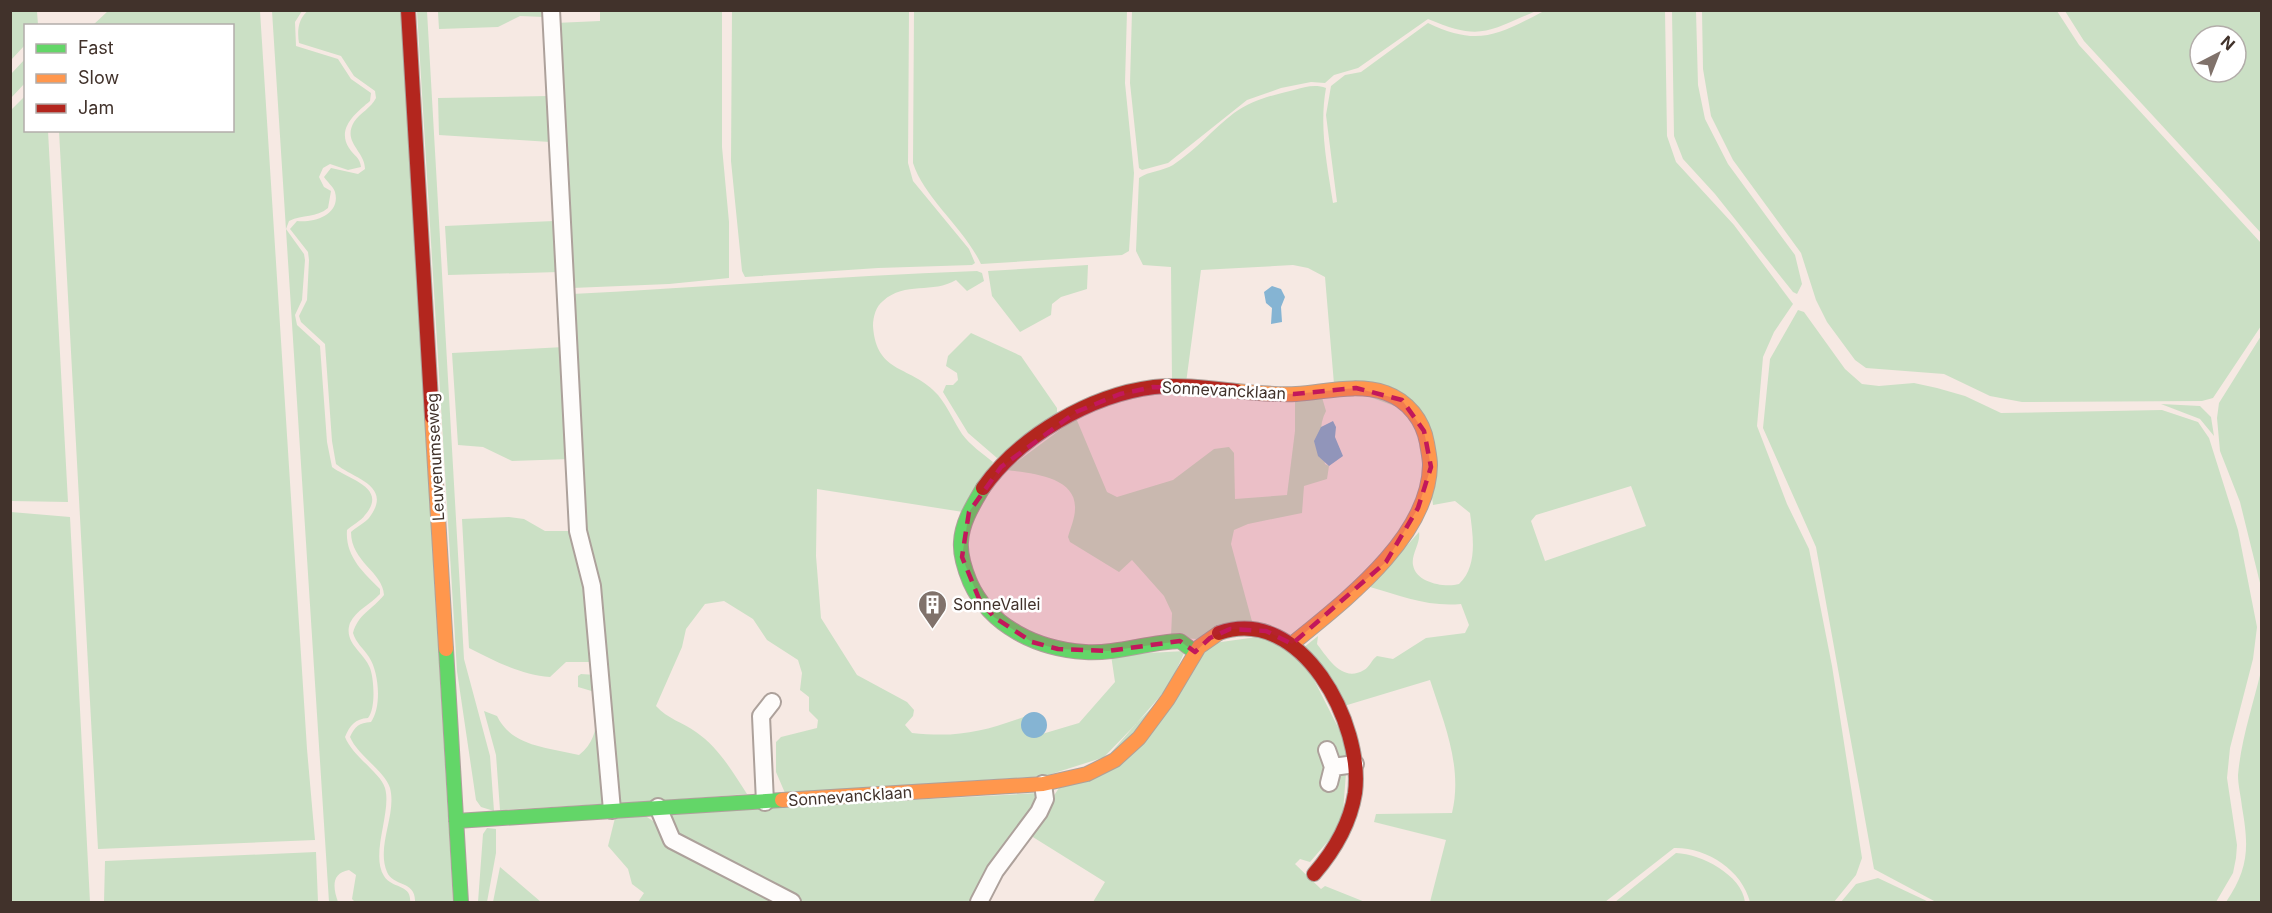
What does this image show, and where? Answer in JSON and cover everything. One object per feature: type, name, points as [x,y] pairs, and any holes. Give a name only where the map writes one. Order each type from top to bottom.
[{"type":"street","name":"Leuvenumseweg","points":[[408,10],[461,903]]},
{"type":"street","points":[[550,10],[578,531],[592,586],[612,810]]},
{"type":"street","name":"Sonnevancklaan","points":[[1195,652],[1180,642],[1108,651],[1058,649],[1032,642],[994,617],[980,601],[968,577],[961,541],[969,513],[981,492],[1001,467],[1031,442],[1093,403],[1153,387],[1294,394],[1356,388],[1389,394],[1411,408],[1429,443],[1431,467],[1425,492],[1410,525],[1386,562],[1366,583],[1292,644]]},
{"type":"street","name":"Sonnevancklaan","points":[[456,821],[1042,784],[1088,774],[1112,762],[1150,724],[1195,652],[1210,638],[1235,629],[1266,632],[1292,644],[1322,677],[1348,730],[1355,764],[1352,805],[1346,828],[1336,849],[1314,874]]},
{"type":"street","points":[[765,802],[761,716],[772,702]]},
{"type":"street","points":[[1327,750],[1331,775],[1355,764]]},
{"type":"street","points":[[979,903],[995,871],[1039,812],[1045,799],[1042,784]]},
{"type":"street","points":[[658,807],[672,840],[792,903]]},
{"type":"highlighted area","points":[[1153,387],[1294,394],[1356,388],[1402,400],[1424,431],[1431,467],[1418,508],[1386,562],[1292,644],[1266,631],[1230,629],[1210,638],[1195,652],[1180,641],[1108,651],[1058,649],[1032,642],[994,617],[980,601],[962,557],[969,512],[1001,467],[1031,442],[1076,412],[1120,394]]},
{"type":"green space","points":[[11,10],[37,11],[38,24],[24,24],[24,46],[11,60]]},
{"type":"green space","points":[[309,10],[401,11],[453,902],[415,902],[412,890],[390,877],[384,862],[384,852],[391,808],[390,788],[383,776],[359,751],[350,737],[358,726],[371,722],[377,708],[378,690],[375,671],[369,657],[353,633],[362,616],[384,595],[378,580],[356,551],[351,532],[369,518],[377,498],[374,490],[368,484],[336,464],[332,441],[325,344],[301,322],[299,316],[307,300],[308,252],[290,229],[297,221],[319,219],[325,216],[334,206],[335,192],[324,177],[331,168],[358,174],[365,169],[362,157],[352,141],[351,129],[356,119],[376,98],[375,91],[354,76],[341,56],[299,43],[299,25]]},
{"type":"green space","points":[[544,10],[544,17],[520,16],[498,27],[439,29],[438,12]]},
{"type":"green space","points":[[1132,10],[1536,11],[1494,29],[1472,32],[1428,19],[1358,68],[1334,75],[1325,83],[1311,82],[1281,88],[1247,100],[1168,163],[1142,170],[1139,168],[1130,83]]},
{"type":"green space","points":[[108,11],[260,11],[307,749],[315,840],[98,849],[59,132],[234,132],[234,24],[94,24]]},
{"type":"green space","points":[[272,11],[302,11],[295,22],[296,46],[338,59],[351,79],[371,93],[370,101],[350,121],[345,134],[349,148],[361,167],[348,170],[330,164],[323,168],[319,177],[324,187],[331,191],[328,208],[319,213],[289,221],[286,229],[304,254],[302,300],[295,315],[297,325],[320,346],[327,442],[332,467],[363,485],[372,497],[371,505],[365,515],[347,530],[347,539],[356,563],[380,589],[380,594],[353,618],[349,630],[352,642],[370,668],[373,701],[368,718],[354,723],[345,737],[354,751],[378,776],[385,788],[386,809],[380,845],[380,867],[387,880],[408,892],[410,902],[355,902],[352,899],[356,875],[349,870],[339,874],[336,878],[335,892],[338,902],[329,902]]},
{"type":"green space","points":[[417,11],[427,11],[464,659],[490,756],[494,811],[481,807],[476,800],[457,671]]},
{"type":"green space","points":[[600,11],[722,11],[722,147],[729,222],[729,278],[669,284],[572,288],[555,23],[600,21]]},
{"type":"green space","points":[[732,11],[909,11],[908,163],[913,181],[969,249],[975,263],[972,265],[878,268],[745,277],[742,271],[731,161]]},
{"type":"green space","points":[[914,11],[1127,11],[1125,83],[1134,173],[1129,251],[1122,255],[981,264],[965,238],[926,188],[913,163]]},
{"type":"green space","points":[[1544,11],[1665,11],[1667,136],[1676,162],[1734,225],[1793,304],[1774,332],[1763,357],[1757,426],[1787,504],[1809,549],[1832,666],[1862,858],[1856,875],[1834,902],[1750,902],[1739,880],[1721,863],[1698,852],[1674,848],[1605,902],[1430,902],[1446,840],[1374,822],[1376,814],[1452,813],[1455,796],[1454,762],[1430,680],[1344,706],[1303,648],[1318,636],[1317,644],[1336,667],[1342,671],[1356,673],[1366,669],[1377,656],[1393,659],[1426,638],[1465,633],[1469,625],[1461,604],[1426,602],[1370,587],[1419,532],[1413,565],[1419,576],[1425,580],[1446,585],[1459,584],[1465,577],[1472,560],[1470,513],[1455,501],[1433,505],[1422,416],[1334,384],[1325,277],[1308,268],[1293,265],[1201,270],[1186,383],[1172,384],[1171,267],[1143,265],[1136,251],[1139,178],[1173,165],[1234,113],[1248,105],[1263,98],[1318,86],[1326,88],[1323,117],[1325,146],[1333,203],[1337,202],[1326,115],[1331,86],[1345,75],[1361,72],[1428,23],[1461,35],[1488,35],[1514,26]],"holes":[[[1631,486],[1646,526],[1545,561],[1531,521],[1536,515]]]},
{"type":"green space","points":[[1672,11],[1696,11],[1698,85],[1705,119],[1728,164],[1795,255],[1802,284],[1797,294],[1793,292],[1715,194],[1683,159],[1674,136]]},
{"type":"green space","points":[[1702,11],[2057,11],[2079,45],[2261,243],[2261,326],[2213,398],[2202,401],[2022,402],[1990,396],[1944,374],[1866,368],[1855,360],[1827,322],[1816,300],[1801,253],[1733,160],[1711,116],[1703,69]]},
{"type":"green space","points":[[2065,11],[2261,11],[2261,233],[2084,41]]},
{"type":"green space","points":[[24,60],[24,84],[11,98],[11,74]]},
{"type":"green space","points":[[548,96],[550,142],[439,135],[438,98]]},
{"type":"green space","points":[[24,97],[24,132],[48,132],[68,502],[11,501],[10,111]]},
{"type":"green space","points":[[554,221],[559,272],[448,275],[445,226]]},
{"type":"green space","points":[[1088,265],[1087,289],[1061,297],[1052,304],[1051,315],[1020,332],[992,296],[988,271]]},
{"type":"green space","points":[[977,271],[982,273],[984,281],[967,291],[956,280],[938,286],[900,291],[892,295],[878,306],[873,326],[876,342],[888,361],[928,385],[945,404],[965,438],[993,462],[963,512],[817,489],[816,556],[821,618],[857,675],[907,702],[914,710],[913,716],[905,725],[912,733],[944,735],[972,732],[1029,715],[1024,718],[1042,734],[1079,723],[1115,682],[1111,655],[1185,651],[1169,686],[1108,756],[1045,776],[785,793],[776,772],[776,742],[781,737],[817,728],[818,720],[809,711],[809,697],[800,690],[802,673],[798,660],[767,640],[753,619],[724,601],[705,604],[686,629],[682,647],[656,706],[712,745],[747,794],[618,804],[582,529],[572,294]]},
{"type":"green space","points":[[1798,310],[1804,312],[1845,369],[1862,384],[1879,386],[1914,383],[1965,396],[2001,413],[2162,410],[2198,422],[2209,438],[2238,530],[2257,627],[2253,659],[2230,748],[2227,778],[2237,845],[2236,858],[2233,873],[2216,902],[1936,902],[1874,869],[1816,547],[1763,428],[1770,359]]},
{"type":"green space","points":[[971,333],[1021,356],[1057,408],[1057,418],[997,458],[968,433],[943,392],[946,385],[953,385],[958,380],[957,373],[946,366],[948,356]]},
{"type":"green space","points":[[2261,336],[2261,587],[2240,502],[2220,451],[2217,418],[2219,403]]},
{"type":"green space","points":[[564,347],[570,459],[512,461],[483,447],[458,445],[452,353]]},
{"type":"green space","points":[[1321,394],[1326,411],[1323,417],[1321,437],[1325,464],[1329,466],[1327,479],[1304,486],[1302,513],[1248,524],[1234,530],[1231,544],[1253,625],[1196,639],[1171,637],[1172,613],[1164,596],[1132,560],[1119,572],[1070,542],[1068,537],[1075,509],[1074,498],[1068,489],[1050,478],[1006,470],[1076,418],[1107,492],[1117,497],[1173,480],[1214,449],[1229,447],[1234,453],[1235,499],[1287,495],[1295,431],[1295,397]]},
{"type":"green space","points":[[2161,404],[2200,406],[2211,417],[2214,436],[2200,419]]},
{"type":"green space","points":[[11,512],[70,517],[90,902],[11,902]]},
{"type":"green space","points":[[509,517],[524,519],[545,531],[575,531],[588,587],[594,658],[590,662],[566,662],[550,677],[540,676],[498,662],[469,648],[462,519]]},
{"type":"green space","points":[[1264,636],[1306,664],[1348,747],[1342,825],[1310,862],[1300,859],[1295,864],[1321,889],[1325,886],[1365,902],[1093,902],[1105,882],[1028,834],[1059,788],[1079,783],[1214,643]]},
{"type":"green space","points":[[2261,671],[2261,902],[2226,902],[2234,890],[2245,857],[2246,834],[2238,775],[2244,736]]},
{"type":"green space","points":[[581,674],[596,675],[603,804],[500,810],[496,755],[484,711],[497,716],[512,734],[521,740],[579,755],[591,741],[596,726],[595,692],[578,687],[578,676]]},
{"type":"green space","points":[[1039,793],[1033,807],[1001,851],[972,902],[803,902],[673,834],[672,813]]},
{"type":"green space","points":[[644,815],[777,902],[638,902],[644,893],[632,884],[628,869],[608,846],[615,818]]},
{"type":"green space","points":[[487,828],[496,829],[496,853],[487,902],[478,902],[483,834]]},
{"type":"green space","points":[[316,852],[318,902],[104,902],[105,861]]},
{"type":"green space","points":[[1676,853],[1697,857],[1719,868],[1736,883],[1745,902],[1615,902]]},
{"type":"green space","points":[[500,867],[541,902],[493,902]]},
{"type":"green space","points":[[1878,878],[1929,902],[1841,902],[1856,884]]},
{"type":"water","points":[[1272,286],[1281,289],[1285,297],[1281,307],[1282,322],[1271,324],[1272,308],[1266,303],[1264,292]]},
{"type":"water","points":[[1333,421],[1336,427],[1335,437],[1343,456],[1329,466],[1318,456],[1314,441],[1321,427]]},
{"type":"water","points":[[1034,712],[1043,716],[1047,725],[1043,734],[1034,738],[1025,734],[1021,725],[1025,716]]},
{"type":"traffic: fast","points":[[983,488],[966,521],[961,552],[968,577],[979,598],[1003,623],[1033,640],[1067,650],[1097,652],[1180,641],[1195,652]]},
{"type":"traffic: fast","points":[[446,649],[461,902]]},
{"type":"traffic: fast","points":[[456,821],[782,800]]},
{"type":"traffic: slow","points":[[1236,391],[1288,394],[1352,388],[1375,390],[1386,393],[1408,406],[1418,419],[1427,443],[1430,465],[1426,492],[1415,518],[1399,543],[1358,588],[1292,644]]},
{"type":"traffic: slow","points":[[432,417],[446,649]]},
{"type":"traffic: slow","points":[[782,800],[1043,784],[1087,774],[1115,760],[1139,738],[1168,699],[1199,647],[1219,633]]},
{"type":"traffic: jam","points":[[408,10],[432,417]]},
{"type":"traffic: jam","points":[[983,488],[998,469],[1036,435],[1058,421],[1105,399],[1164,386],[1236,391]]},
{"type":"traffic: jam","points":[[1219,633],[1249,629],[1277,636],[1301,653],[1321,677],[1338,705],[1349,735],[1355,765],[1355,793],[1349,816],[1340,836],[1314,874]]},
{"type":"place","name":"SonneVallei","points":[[932,630]]}]
